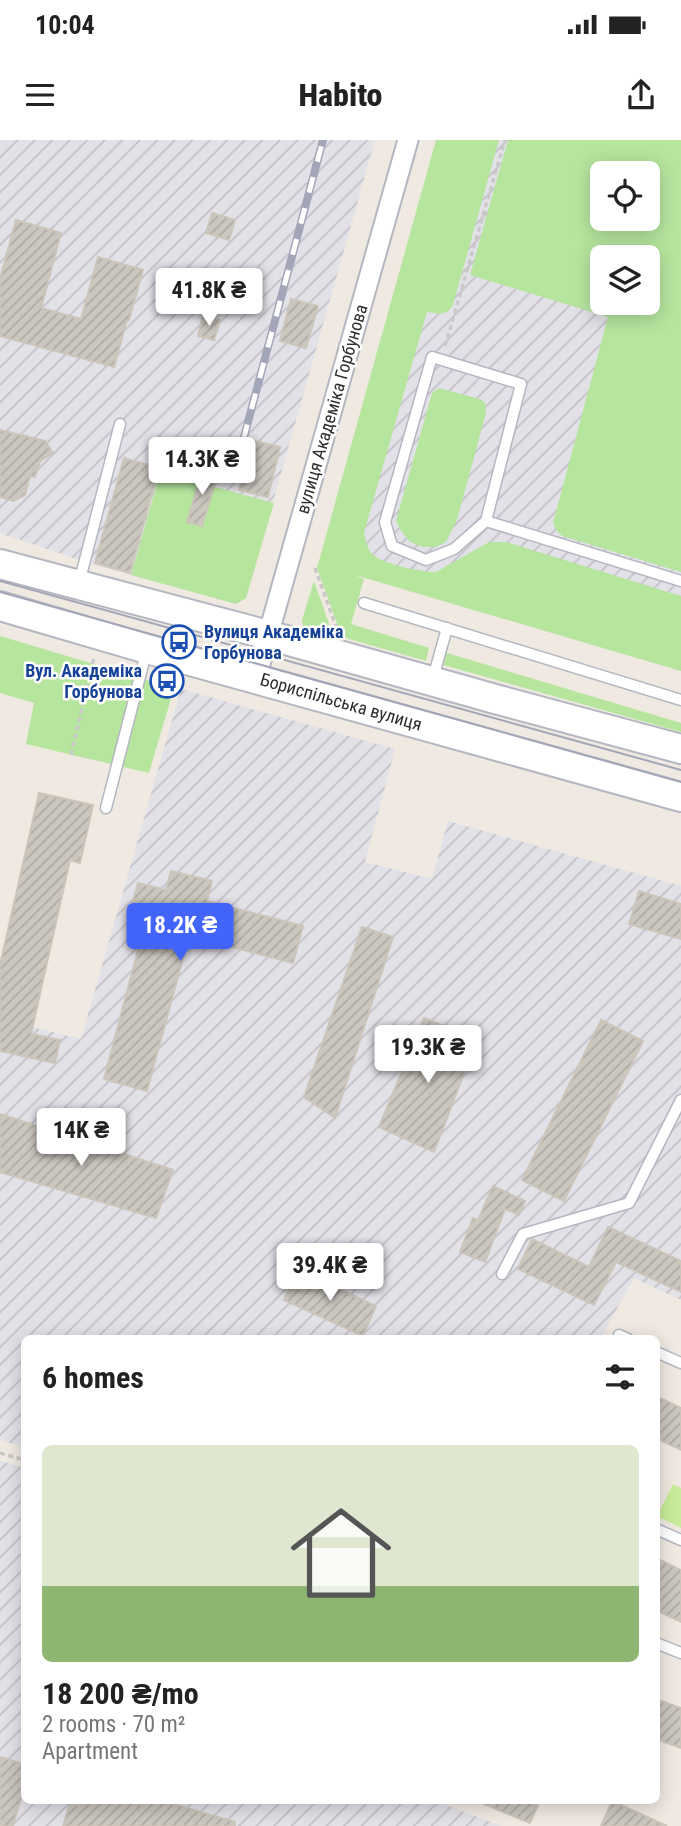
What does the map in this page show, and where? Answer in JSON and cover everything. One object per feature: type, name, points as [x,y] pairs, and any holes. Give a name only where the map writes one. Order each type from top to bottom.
[{"type":"main road","points":[[0,564],[681,749]]},
{"type":"main road","name":"Бориспільська вулиця","points":[[0,606],[681,797]]},
{"type":"street","name":"вулиця Академіка Горбунова","points":[[256,678],[408,140]]},
{"type":"lane","points":[[432,357],[521,384],[486,521],[454,549],[426,560],[392,546],[385,522],[432,357]]},
{"type":"lane","points":[[79,585],[120,424]]},
{"type":"lane","points":[[486,521],[681,581]]},
{"type":"lane","points":[[364,603],[681,700]]},
{"type":"lane","points":[[432,681],[447,628]]},
{"type":"lane","points":[[106,808],[147,649]]},
{"type":"lane","points":[[502,1274],[523,1234],[629,1202],[681,1100]]},
{"type":"lane","points":[[660,1354],[681,1363]]},
{"type":"lane","points":[[660,1531],[681,1540]]},
{"type":"lane","points":[[660,1645],[681,1653]]},
{"type":"path","points":[[442,358],[505,140]]},
{"type":"path","points":[[315,568],[342,644]]},
{"type":"path","points":[[71,755],[94,656]]},
{"type":"path","points":[[0,1453],[21,1459]]},
{"type":"shaded area","points":[[0,140],[375,140],[246,598],[236,604],[85,562],[0,533]]},
{"type":"shaded area","points":[[451,140],[681,140],[681,671],[340,570]]},
{"type":"shaded area","points":[[181,689],[395,749],[365,862],[432,879],[448,821],[681,886],[681,1300],[634,1278],[602,1335],[21,1335],[21,1446],[0,1440],[0,1019],[81,1039]]},
{"type":"shaded area","points":[[0,1461],[21,1466],[21,1804],[444,1804],[501,1826],[0,1826]]},
{"type":"green space","points":[[436,140],[499,140],[453,305],[444,313],[427,312],[364,533],[369,549],[377,558],[393,564],[436,572],[489,542],[506,542],[681,596],[681,671],[355,575],[364,579],[351,624],[429,648],[426,661],[342,637],[317,568]]},
{"type":"green space","points":[[508,140],[681,140],[681,572],[562,536],[553,523],[608,317],[601,315],[660,315],[660,245],[590,245],[590,312],[470,275]]},
{"type":"green space","points":[[439,388],[480,399],[486,404],[486,413],[457,520],[446,542],[436,547],[423,547],[410,542],[396,521],[432,393]]},
{"type":"green space","points":[[160,472],[274,503],[246,598],[236,604],[131,575]]},
{"type":"green space","points":[[314,581],[333,635],[303,627],[302,620]]},
{"type":"green space","points":[[0,636],[174,688],[149,773],[26,744],[34,703],[0,693]]},
{"type":"green space","points":[[447,653],[681,723],[681,732],[443,665]]},
{"type":"green space","points":[[673,1484],[681,1488],[681,1528],[660,1518],[660,1510]]},
{"type":"building","points":[[212,213],[235,220],[229,240],[206,233]]},
{"type":"building","points":[[16,220],[61,233],[41,308],[81,319],[98,257],[143,270],[114,367],[0,336],[0,279]]},
{"type":"building","points":[[291,299],[318,306],[306,348],[280,341]]},
{"type":"building","points":[[203,315],[220,320],[214,340],[198,336]]},
{"type":"building","points":[[0,430],[45,441],[53,453],[40,461],[35,477],[30,476],[25,495],[13,501],[0,497]]},
{"type":"building","points":[[251,440],[280,447],[268,497],[239,490]]},
{"type":"building","points":[[124,458],[159,468],[130,573],[95,563]]},
{"type":"building","points":[[203,468],[218,472],[202,526],[187,522]]},
{"type":"building","points":[[39,793],[93,805],[80,863],[70,860],[31,1034],[60,1040],[55,1063],[0,1051],[0,965]]},
{"type":"building","points":[[171,871],[212,881],[207,901],[303,926],[293,963],[189,936],[147,1091],[104,1079],[145,924],[128,920],[138,883],[166,890]]},
{"type":"building","points":[[639,891],[681,904],[681,939],[629,924]]},
{"type":"building","points":[[362,927],[393,937],[335,1118],[304,1097]]},
{"type":"building","points":[[424,1018],[477,1039],[434,1152],[379,1127]]},
{"type":"building","points":[[601,1020],[643,1041],[564,1201],[522,1180]]},
{"type":"building","points":[[0,1114],[173,1170],[156,1218],[0,1172]]},
{"type":"building","points":[[493,1186],[525,1201],[519,1215],[505,1209],[485,1262],[460,1252],[473,1218],[478,1220]]},
{"type":"building","points":[[608,1227],[681,1261],[681,1292],[616,1262],[594,1305],[518,1269],[532,1239],[589,1267]]},
{"type":"building","points":[[298,1270],[376,1306],[363,1335],[361,1335],[284,1300]]},
{"type":"building","points":[[660,1398],[681,1408],[681,1450],[660,1440]]},
{"type":"building","points":[[660,1560],[681,1570],[681,1622],[660,1612]]},
{"type":"building","points":[[660,1700],[681,1708],[681,1748],[660,1740]]},
{"type":"building","points":[[0,1757],[21,1763],[21,1798],[13,1826],[0,1826]]},
{"type":"building","points":[[70,1804],[173,1804],[235,1822],[235,1826],[63,1826]]},
{"type":"building","points":[[484,1804],[539,1804],[530,1823]]},
{"type":"building","points":[[611,1804],[619,1804],[667,1826],[601,1826]]},
{"type":"tram line","points":[[0,581],[681,770]]},
{"type":"tram line","points":[[0,592],[681,782]]},
{"type":"railway","points":[[235,471],[323,140]]},
{"type":"place","name":"Вулиця Академіка Горбунова","points":[[179,642]]},
{"type":"place","name":"Вул. Академіка Горбунова","points":[[167,681]]}]
